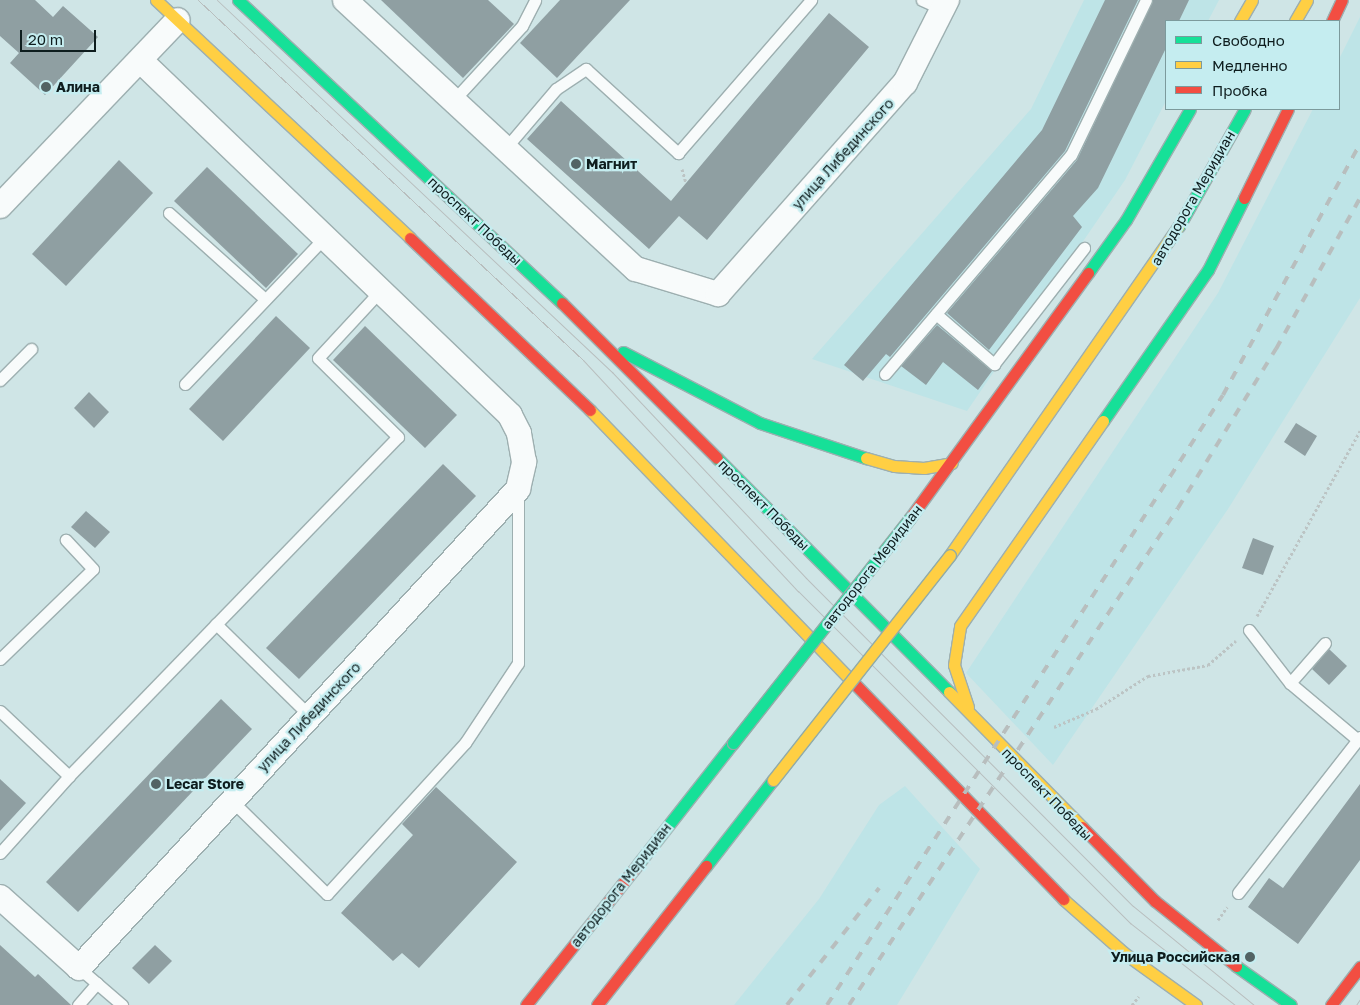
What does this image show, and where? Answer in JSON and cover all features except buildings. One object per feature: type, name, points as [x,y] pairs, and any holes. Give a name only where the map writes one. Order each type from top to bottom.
[{"type":"main road","points":[[156,0],[562,381],[1067,903],[1124,953],[1196,1005]]},
{"type":"main road","name":"проспект Победы","points":[[238,0],[602,341],[1155,902],[1208,946],[1292,1005]]},
{"type":"main road","points":[[1241,20],[1252,0]]},
{"type":"main road","points":[[1296,20],[1307,0]]},
{"type":"main road","points":[[1332,20],[1342,0]]},
{"type":"main road","name":"автодорога Меридиан","points":[[526,1005],[952,463],[1126,220],[1189,110]]},
{"type":"main road","name":"автодорога Меридиан","points":[[597,1005],[950,555],[1169,244],[1244,110]]},
{"type":"main road","points":[[973,717],[954,665],[960,626],[1208,270],[1288,110]]},
{"type":"main road","points":[[602,341],[760,423],[851,454],[894,466],[952,463]]},
{"type":"main road","points":[[1331,1005],[1360,967]]},
{"type":"street","points":[[345,0],[504,150]]},
{"type":"street","name":"улица Либединского","points":[[504,150],[636,269],[718,294],[905,83],[937,3]]},
{"type":"street","points":[[0,206],[141,61],[178,20]]},
{"type":"street","points":[[141,61],[326,236],[380,291],[510,416],[519,433],[524,462],[518,489]]},
{"type":"street","name":"улица Либединского","points":[[79,968],[518,489]]},
{"type":"street","points":[[0,897],[79,968]]},
{"type":"lane","points":[[452,102],[522,26],[535,0]]},
{"type":"lane","points":[[504,150],[556,89],[586,69],[678,154],[811,0]]},
{"type":"lane","points":[[885,374],[1070,155],[1146,0]]},
{"type":"lane","points":[[169,213],[265,299]]},
{"type":"lane","points":[[185,384],[326,236]]},
{"type":"lane","points":[[936,314],[994,364],[1084,248]]},
{"type":"lane","points":[[0,853],[69,776],[398,437],[318,358],[380,291]]},
{"type":"lane","points":[[0,380],[31,349]]},
{"type":"lane","points":[[232,801],[327,894],[465,743],[518,664],[518,489]]},
{"type":"lane","points":[[0,659],[93,569],[66,540]]},
{"type":"lane","points":[[216,624],[310,716]]},
{"type":"lane","points":[[1238,893],[1359,738],[1290,683],[1249,630]]},
{"type":"lane","points":[[1290,683],[1325,643]]},
{"type":"lane","points":[[0,711],[69,776]]},
{"type":"lane","points":[[79,968],[122,1005]]},
{"type":"lane","points":[[78,1005],[97,983]]},
{"type":"path","points":[[1054,728],[1096,709],[1148,676],[1208,665],[1249,630],[1360,431]]},
{"type":"path","points":[[1212,928],[1238,893]]},
{"type":"path","points":[[1132,1005],[1140,995]]},
{"type":"shaded area","points":[[1084,0],[1219,0],[1209,20],[1165,20],[1165,103],[1125,180],[967,411],[812,359],[1031,109]]},
{"type":"shaded area","points":[[1360,17],[1360,298],[1228,509],[1053,765],[966,673],[1218,293],[1312,110],[1340,110],[1340,57]]},
{"type":"shaded area","points":[[905,786],[980,869],[897,1005],[734,1005],[819,899],[879,805]]},
{"type":"tram line","points":[[198,0],[583,360],[798,591],[1130,923],[1235,1005]]},
{"type":"tram line","points":[[217,0],[612,372],[806,578],[1133,906],[1254,1005]]},
{"type":"tram line","points":[[1356,1005],[1360,999]]},
{"type":"railway","points":[[827,1005],[1223,395],[1360,144]]},
{"type":"railway","points":[[849,1005],[1178,508],[1276,349],[1360,198]]},
{"type":"railway","points":[[787,1005],[879,888]]},
{"type":"traffic: fast","points":[[238,0],[562,303]]},
{"type":"traffic: fast","points":[[1088,273],[1126,220],[1189,110]]},
{"type":"traffic: fast","points":[[1179,226],[1244,110]]},
{"type":"traffic: fast","points":[[1103,421],[1208,270],[1244,198]]},
{"type":"traffic: fast","points":[[623,352],[760,423],[866,458]]},
{"type":"traffic: fast","points":[[717,458],[949,692]]},
{"type":"traffic: fast","points":[[733,743],[910,518]]},
{"type":"traffic: fast","points":[[638,864],[733,743]]},
{"type":"traffic: fast","points":[[706,866],[773,780]]},
{"type":"traffic: fast","points":[[1236,966],[1291,1005]]},
{"type":"traffic: slow","points":[[156,0],[410,238]]},
{"type":"traffic: slow","points":[[1241,20],[1252,0]]},
{"type":"traffic: slow","points":[[1296,20],[1307,0]]},
{"type":"traffic: slow","points":[[950,555],[1179,226]]},
{"type":"traffic: slow","points":[[590,410],[854,683]]},
{"type":"traffic: slow","points":[[968,707],[954,665],[960,626],[1103,421]]},
{"type":"traffic: slow","points":[[866,458],[894,466],[924,468],[952,463]]},
{"type":"traffic: slow","points":[[773,780],[950,555]]},
{"type":"traffic: slow","points":[[949,692],[1082,827]]},
{"type":"traffic: slow","points":[[1063,899],[1124,953],[1196,1005]]},
{"type":"traffic: jam","points":[[1332,20],[1342,0]]},
{"type":"traffic: jam","points":[[1244,198],[1288,110]]},
{"type":"traffic: jam","points":[[410,238],[590,410]]},
{"type":"traffic: jam","points":[[910,518],[1088,273]]},
{"type":"traffic: jam","points":[[562,303],[717,458]]},
{"type":"traffic: jam","points":[[854,683],[1063,899]]},
{"type":"traffic: jam","points":[[1082,827],[1155,901],[1236,966]]},
{"type":"traffic: jam","points":[[526,1005],[638,864]]},
{"type":"traffic: jam","points":[[597,1005],[706,866]]},
{"type":"traffic: jam","points":[[1331,1005],[1360,967]]},
{"type":"place","name":"Алина","points":[[46,87]]},
{"type":"place","name":"Магнит","points":[[576,164]]},
{"type":"place","name":"Lecar Store","points":[[156,784]]},
{"type":"place","name":"Улица Российская","points":[[1250,957]]}]
